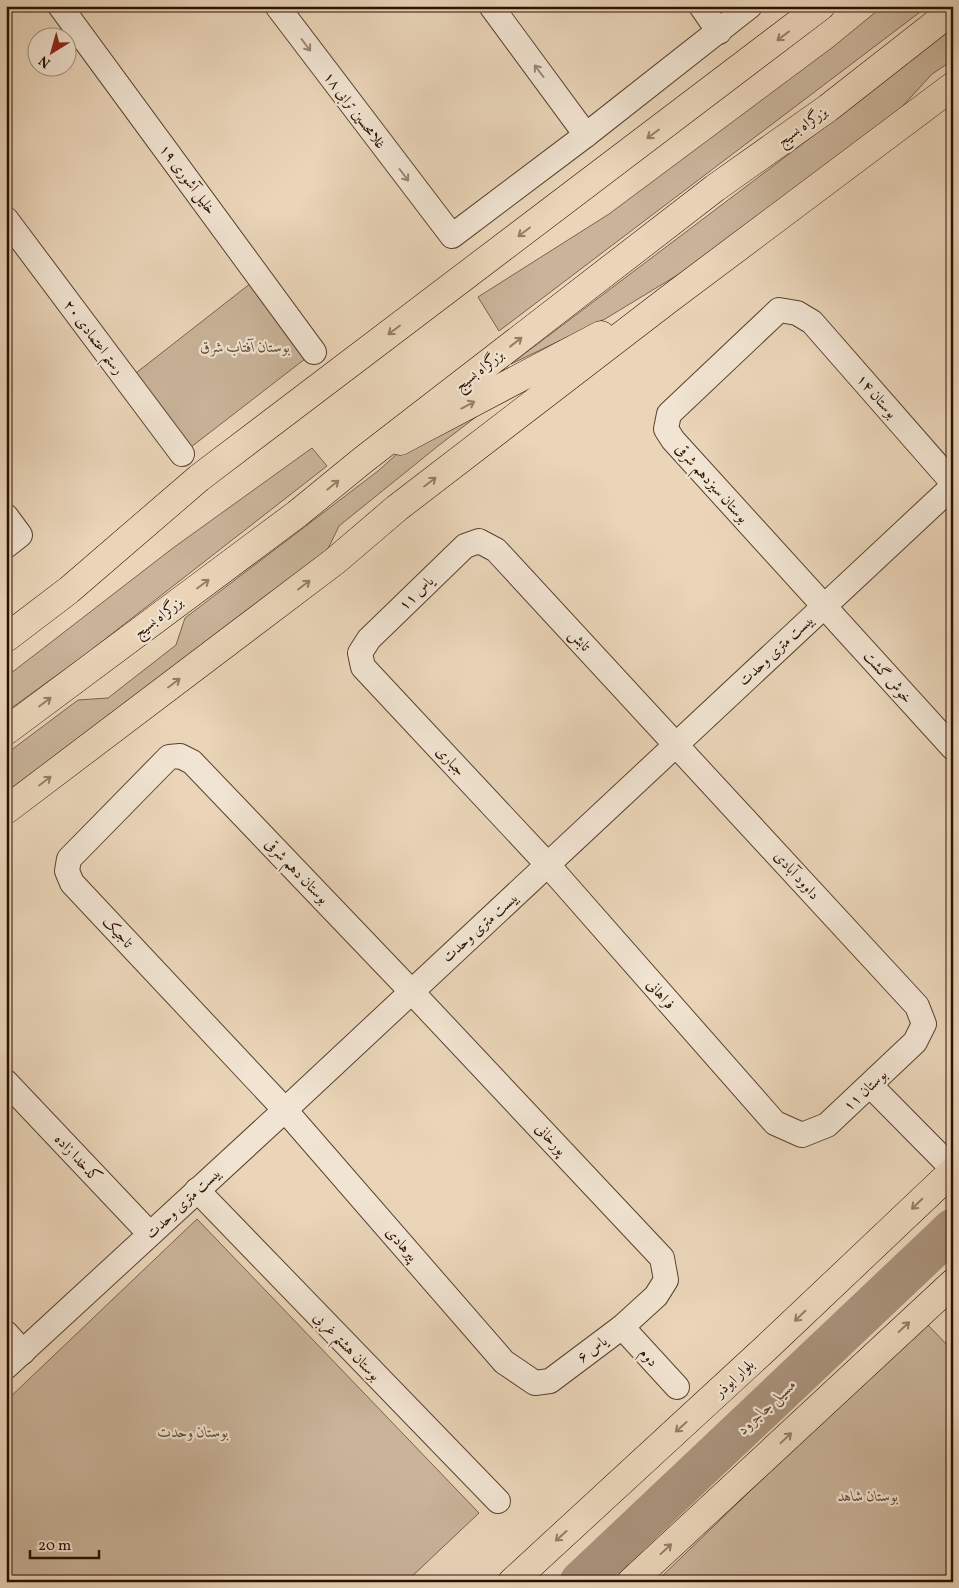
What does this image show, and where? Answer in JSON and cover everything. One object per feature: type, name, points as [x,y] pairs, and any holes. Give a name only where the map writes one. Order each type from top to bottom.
[{"type":"main road","points":[[6,638],[69,590],[200,478],[822,6]]},
{"type":"main road","name":"بزرگراه بسیج","points":[[6,731],[297,514],[363,460],[714,188],[828,108],[953,10]]},
{"type":"main road","points":[[6,810],[335,561],[397,508],[669,299],[953,86]]},
{"type":"main road","points":[[363,460],[669,299]]},
{"type":"main road","name":"بلوار ابوذر","points":[[512,1582],[753,1360],[953,1170]]},
{"type":"main road","points":[[631,1582],[953,1283]]},
{"type":"street","name":"خلیل آشوری ۱۹","points":[[60,6],[314,352]]},
{"type":"street","name":"غلامحسین ترابی ۱۸","points":[[277,6],[452,236],[586,135]]},
{"type":"street","points":[[490,6],[586,135],[750,6]]},
{"type":"street","points":[[703,9],[719,32]]},
{"type":"street","name":"رستم اعتمادی ۲۰","points":[[6,219],[182,454]]},
{"type":"street","name":"بوستان سیزدهم شرقی","points":[[797,313],[779,310],[669,414],[666,429],[673,440],[824,606]]},
{"type":"street","name":"بوستان ۱۴","points":[[797,313],[812,322],[953,484]]},
{"type":"street","name":"بیست متری وحدت","points":[[6,1368],[285,1110],[411,990],[548,865],[953,484]]},
{"type":"street","name":"یاس ۱۱","points":[[360,654],[369,640],[465,546],[479,541]]},
{"type":"street","name":"تابش","points":[[479,541],[496,550],[676,743]]},
{"type":"street","name":"خوش گشت","points":[[824,606],[953,748]]},
{"type":"street","name":"جباری","points":[[360,654],[363,667],[548,865]]},
{"type":"street","name":"داوود آبادی","points":[[676,743],[917,1006]]},
{"type":"street","name":"بوستان دهم شرقی","points":[[180,756],[192,762],[411,990]]},
{"type":"street","name":"تاجیک","points":[[180,756],[169,758],[69,859],[67,871],[72,883],[285,1110]]},
{"type":"street","name":"فراهانی","points":[[548,865],[775,1123]]},
{"type":"street","name":"پورخانی","points":[[411,990],[662,1258],[666,1280],[656,1296]]},
{"type":"street","name":"بوستان ۱۱","points":[[775,1123],[802,1135],[827,1125],[916,1042],[924,1024],[917,1006]]},
{"type":"street","name":"کدخدا زاده","points":[[6,1082],[150,1234]]},
{"type":"street","points":[[871,1086],[953,1170]]},
{"type":"street","name":"پیرهادی","points":[[285,1110],[504,1362],[522,1374]]},
{"type":"street","name":"بوستان هشتم غربی","points":[[197,1190],[498,1501]]},
{"type":"street","name":"یاس ۶","points":[[522,1374],[536,1383],[550,1381],[622,1327],[656,1296]]},
{"type":"street","name":"دوم","points":[[622,1327],[677,1388]]},
{"type":"street","points":[[6,1334],[23,1352]]},
{"type":"green space","points":[[883,6],[928,6],[499,331],[478,297],[609,214],[833,47]]},
{"type":"green space","points":[[953,27],[953,60],[932,74],[889,121],[689,268],[605,319],[511,364],[846,111]]},
{"type":"green space","name":"بوستان آفتاب شرق","points":[[260,276],[314,352],[182,454],[127,380]]},
{"type":"green space","points":[[540,368],[438,446],[339,526],[325,555],[6,798],[6,754],[78,700],[108,698],[176,645],[185,618],[378,471],[428,426]]},
{"type":"green space","points":[[312,448],[327,466],[86,654],[6,712],[6,677],[173,548]]},
{"type":"green space","name":"بوستان وحدت","points":[[197,1219],[479,1513],[406,1582],[6,1582],[6,1401]]},
{"type":"green space","name":"بوستان شاهد","points":[[925,1322],[953,1351],[953,1582],[656,1582]]},
{"type":"waterway","name":"مسیل جاجرود","points":[[580,1582],[953,1229]]}]
